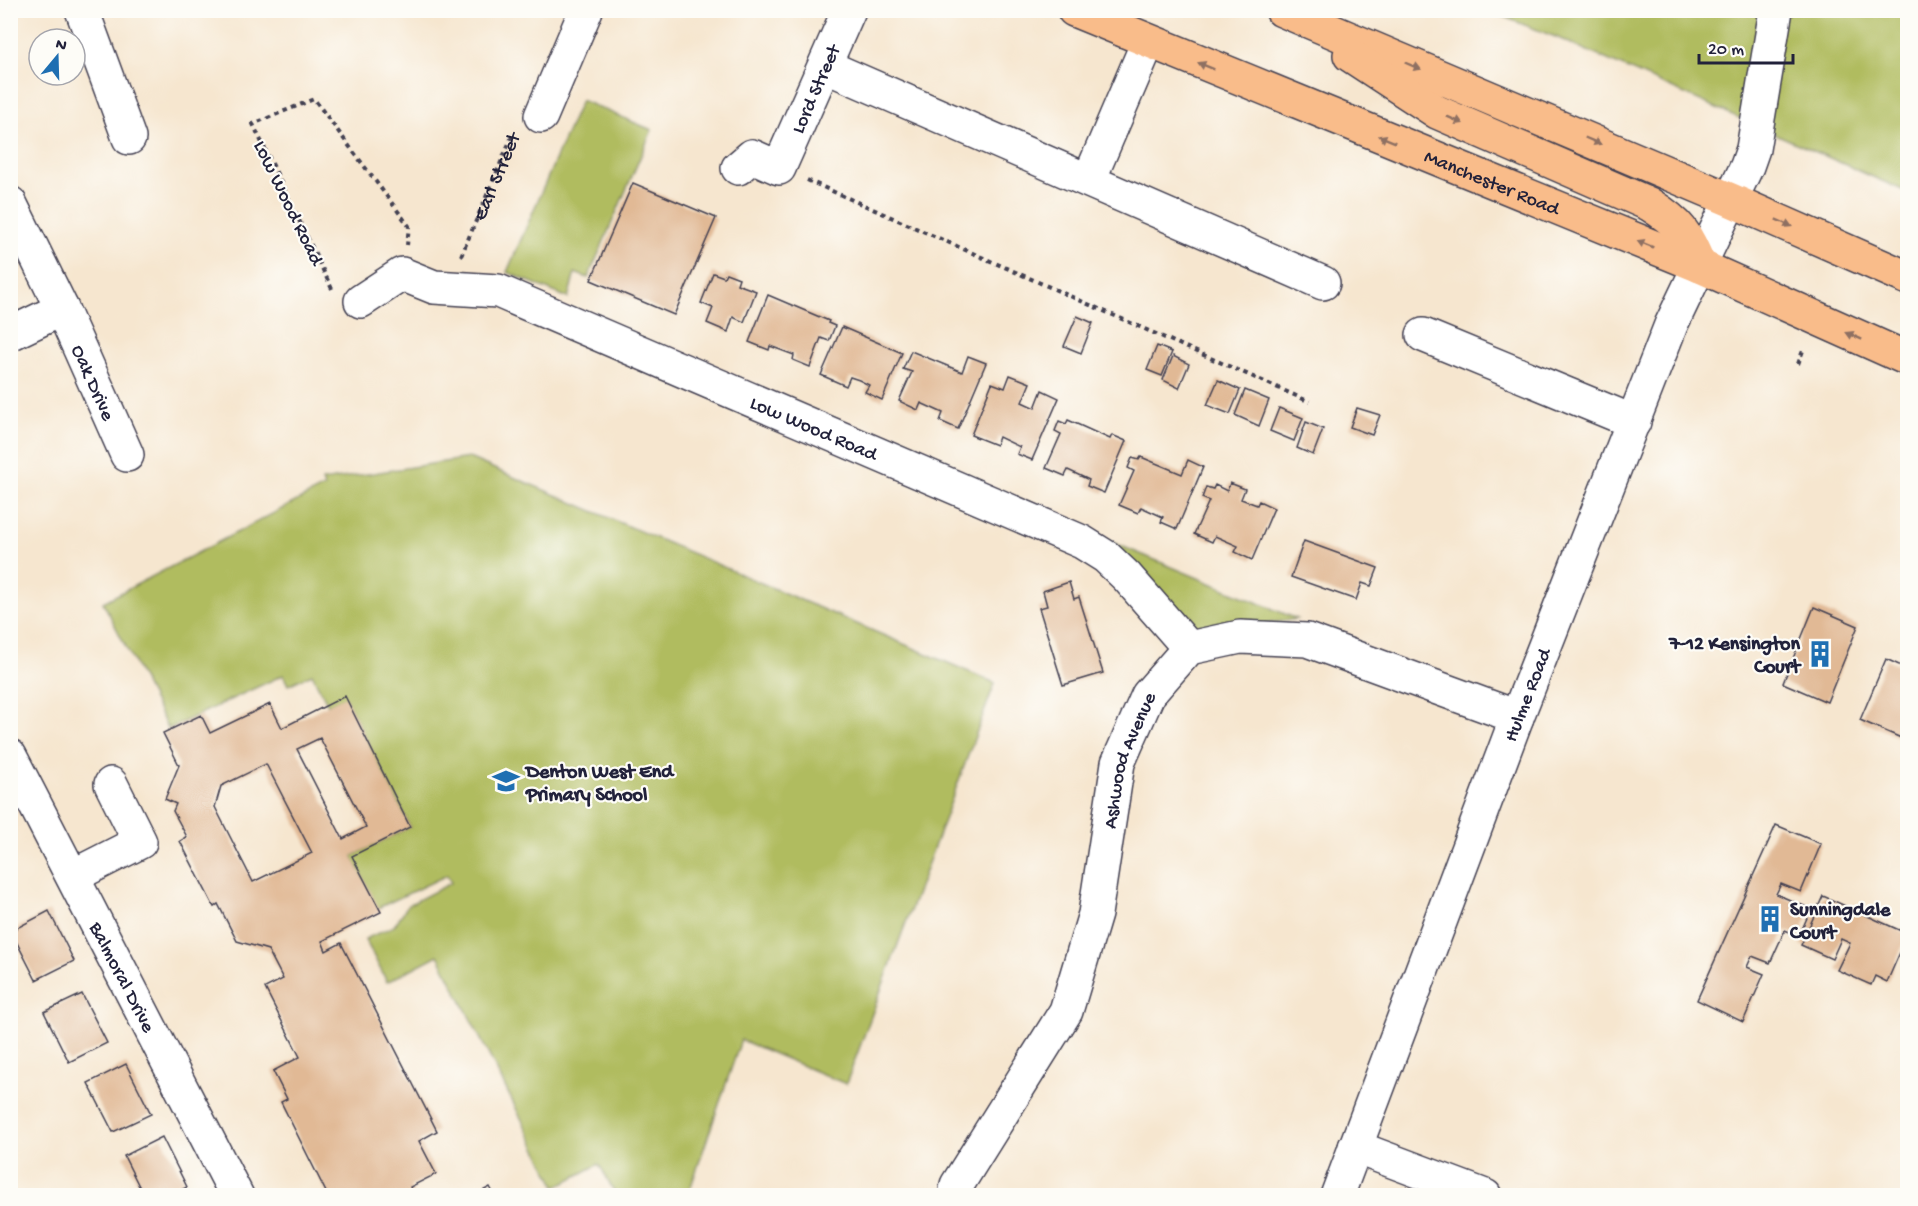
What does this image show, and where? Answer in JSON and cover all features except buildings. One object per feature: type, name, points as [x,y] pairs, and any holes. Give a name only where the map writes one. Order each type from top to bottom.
[{"type":"highway","name":"Manchester Road","points":[[1074,10],[1700,266],[1908,359]]},
{"type":"highway","points":[[1282,10],[1731,200],[1908,278]]},
{"type":"highway","points":[[1282,10],[1437,112],[1649,204],[1671,218],[1685,232],[1700,266]]},
{"type":"street","points":[[82,10],[129,138]]},
{"type":"street","name":"Earl Street","points":[[541,116],[586,10]]},
{"type":"street","name":"Lord Street","points":[[779,168],[849,10]]},
{"type":"street","name":"Hulme Road","points":[[1337,1196],[1517,717],[1671,325],[1753,149],[1776,10]]},
{"type":"street","points":[[1089,180],[1148,42]]},
{"type":"street","points":[[825,66],[1323,283]]},
{"type":"street","points":[[738,168],[752,156],[779,168]]},
{"type":"street","name":"Oak Drive","points":[[10,203],[62,309],[127,455]]},
{"type":"street","points":[[361,301],[402,274]]},
{"type":"street","name":"Low Wood Road","points":[[402,274],[434,287],[498,291],[1082,542],[1106,557],[1127,577],[1189,648]]},
{"type":"street","points":[[10,334],[62,309]]},
{"type":"street","points":[[1423,335],[1634,422]]},
{"type":"street","points":[[1189,648],[1240,637],[1307,640],[1517,717]]},
{"type":"street","name":"Ashwood Avenue","points":[[955,1196],[957,1185],[1066,1011],[1095,914],[1118,763],[1148,695],[1189,648]]},
{"type":"street","name":"Balmoral Drive","points":[[10,756],[237,1196]]},
{"type":"street","points":[[73,876],[140,842],[111,784]]},
{"type":"street","points":[[1355,1147],[1485,1196]]},
{"type":"path","name":"Low Wood Road","points":[[361,301],[336,297],[253,124],[314,99],[409,226],[402,274]]},
{"type":"path","name":"Earl Street","points":[[447,288],[516,128],[541,116]]},
{"type":"path","points":[[779,168],[1310,402]]},
{"type":"path","points":[[1798,364],[1806,342]]},
{"type":"green space","points":[[1489,11],[1907,11],[1907,192],[1558,38]]},
{"type":"green space","points":[[581,100],[652,130],[588,278],[575,273],[568,298],[507,272]]},
{"type":"green space","name":"Denton West End Primary School","points":[[469,458],[995,683],[846,1084],[741,1040],[688,1195],[616,1195],[599,1164],[556,1187],[438,955],[387,982],[365,939],[394,926],[408,905],[451,883],[447,875],[378,908],[352,856],[410,827],[345,697],[328,705],[312,674],[288,685],[283,675],[168,729],[103,602],[324,487],[322,481]]},
{"type":"green space","points":[[1114,543],[1297,619],[1198,635]]},
{"type":"place","name":"7-12 Kensington Court","points":[[1820,654]]},
{"type":"place","name":"Denton West End Primary School","points":[[506,781]]},
{"type":"place","name":"Sunningdale Court","points":[[1770,919]]}]
